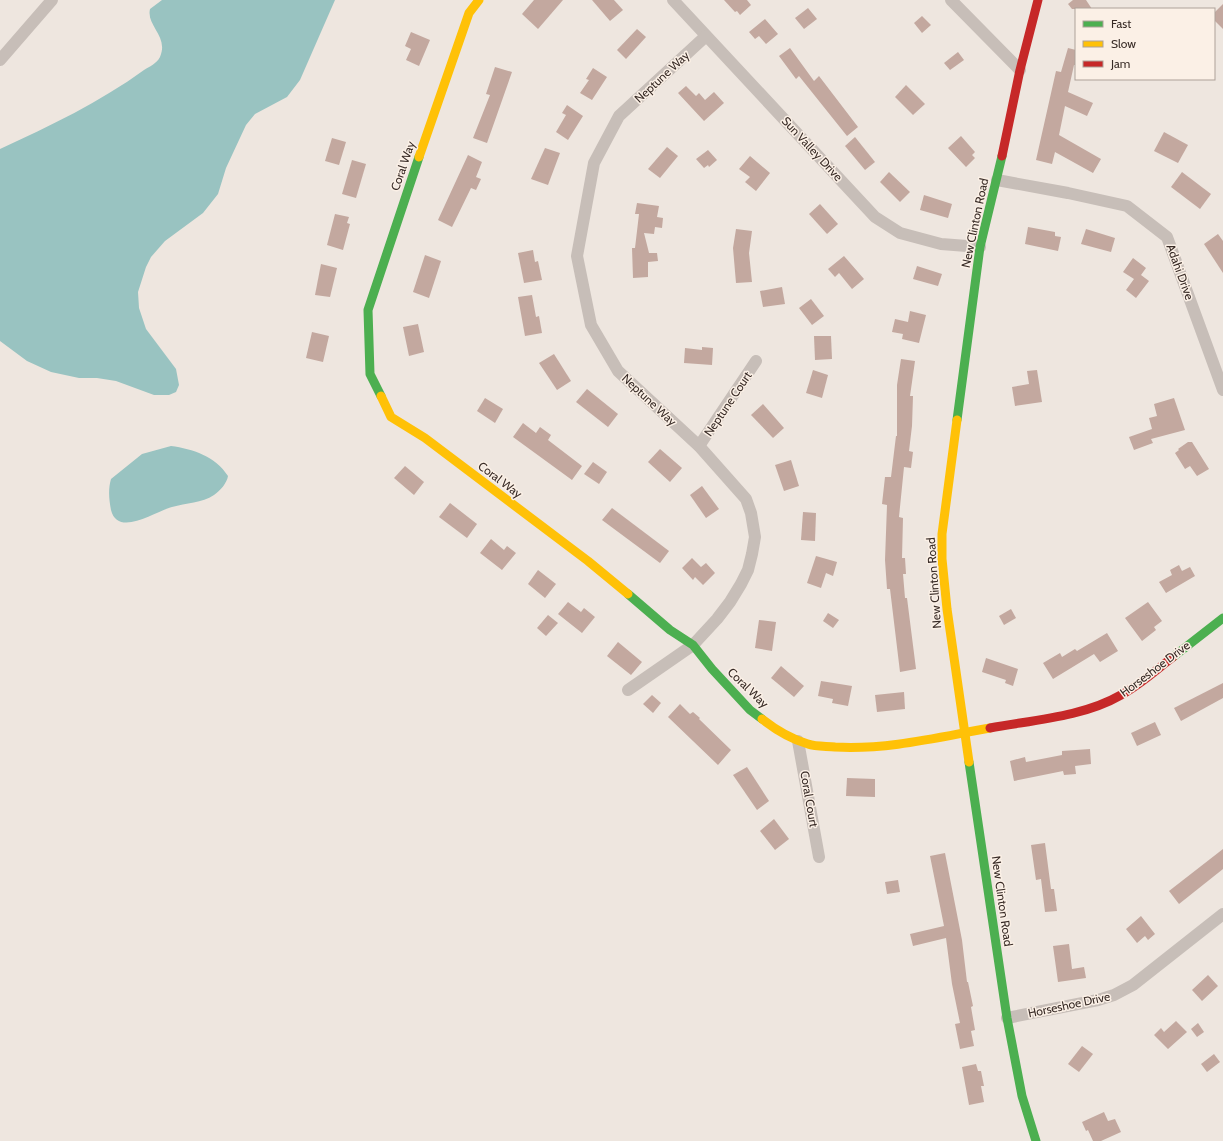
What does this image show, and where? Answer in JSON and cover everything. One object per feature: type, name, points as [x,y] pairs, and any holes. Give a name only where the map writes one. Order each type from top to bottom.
[{"type":"street","points":[[0,60],[52,0]]},
{"type":"street","name":"Coral Way","points":[[480,0],[469,13],[368,310],[370,374],[391,416],[425,438],[581,556],[670,630],[693,645],[712,669],[750,710],[778,731],[810,745],[859,748],[900,744],[965,732]]},
{"type":"street","name":"Sun Valley Drive","points":[[673,0],[875,217],[900,233],[941,244],[980,247]]},
{"type":"street","points":[[951,0],[1020,70]]},
{"type":"street","name":"New Clinton Road","points":[[1036,1141],[1022,1096],[1007,1018],[947,609],[942,559],[942,534],[980,247],[997,180],[1020,70],[1038,0]]},
{"type":"street","name":"Neptune Way","points":[[628,690],[693,645],[717,619],[730,602],[748,570],[755,537],[754,525],[746,499],[699,446],[618,371],[591,325],[577,256],[594,163],[619,116],[706,36]]},
{"type":"street","name":"Adahi Drive","points":[[997,180],[1127,206],[1167,237],[1223,390]]},
{"type":"street","name":"Neptune Court","points":[[699,446],[756,361]]},
{"type":"street","name":"Horseshoe Drive","points":[[965,732],[1074,713],[1113,699],[1137,685],[1223,618]]},
{"type":"street","name":"Coral Court","points":[[798,741],[819,857]]},
{"type":"street","name":"Horseshoe Drive","points":[[1007,1018],[1098,1000],[1114,995],[1133,986],[1223,914]]},
{"type":"water","points":[[162,0],[335,0],[300,80],[287,97],[255,114],[246,125],[226,168],[218,194],[203,213],[165,241],[151,257],[146,267],[138,292],[139,308],[146,329],[176,369],[179,385],[176,392],[169,395],[154,395],[116,381],[97,378],[79,378],[51,372],[27,361],[0,341],[0,149],[92,103],[153,65],[160,57],[162,43],[151,21],[150,9]]},
{"type":"water","points":[[171,446],[187,449],[203,455],[217,463],[228,476],[223,487],[214,495],[204,500],[165,509],[138,520],[121,522],[115,518],[111,510],[109,498],[111,479],[142,454]]},
{"type":"building","points":[[534,0],[563,0],[538,29],[522,14]]},
{"type":"building","points":[[592,0],[614,0],[623,10],[610,21]]},
{"type":"building","points":[[724,0],[747,0],[751,5],[740,15],[737,11],[735,12]]},
{"type":"building","points":[[1073,0],[1086,0],[1091,8],[1072,9],[1068,4]]},
{"type":"building","points":[[1223,4],[1223,29],[1215,21],[1215,12]]},
{"type":"building","points":[[808,8],[817,19],[804,29],[795,18]]},
{"type":"building","points":[[922,16],[931,25],[922,33],[914,23]]},
{"type":"building","points":[[765,19],[778,34],[766,44],[759,36],[755,39],[749,32]]},
{"type":"building","points":[[637,29],[646,37],[626,59],[617,50]]},
{"type":"building","points":[[411,32],[430,40],[419,66],[406,60],[411,49],[405,46]]},
{"type":"building","points":[[790,48],[814,81],[819,76],[858,127],[847,136],[799,76],[796,79],[779,56]]},
{"type":"building","points":[[1068,48],[1075,50],[1075,65],[1068,92],[1093,103],[1087,116],[1065,106],[1059,135],[1101,159],[1093,173],[1055,152],[1052,164],[1036,160],[1056,71],[1061,72]]},
{"type":"building","points":[[958,52],[964,60],[950,70],[944,63]]},
{"type":"building","points":[[495,67],[512,72],[487,143],[473,138],[490,95],[486,94]]},
{"type":"building","points":[[593,68],[607,77],[592,100],[580,93],[589,80],[586,79]]},
{"type":"building","points":[[906,85],[925,104],[913,115],[895,97]]},
{"type":"building","points":[[686,86],[696,96],[699,93],[705,100],[714,92],[724,103],[704,121],[678,93]]},
{"type":"building","points":[[567,105],[583,116],[568,140],[556,132],[566,115],[562,113]]},
{"type":"building","points":[[1164,132],[1188,145],[1178,163],[1154,151]]},
{"type":"building","points":[[961,136],[975,152],[972,155],[975,158],[966,167],[948,148]]},
{"type":"building","points":[[855,137],[875,162],[865,170],[845,146]]},
{"type":"building","points":[[332,138],[346,142],[339,165],[325,161]]},
{"type":"building","points":[[667,147],[678,156],[660,178],[648,169]]},
{"type":"building","points":[[545,148],[560,153],[548,185],[531,179]]},
{"type":"building","points":[[708,150],[717,160],[709,167],[708,165],[704,168],[696,159]]},
{"type":"building","points":[[468,155],[482,162],[476,177],[481,179],[476,190],[471,188],[452,227],[438,220]]},
{"type":"building","points":[[750,156],[770,173],[756,191],[745,182],[750,177],[739,169]]},
{"type":"building","points":[[352,160],[366,164],[356,198],[342,194]]},
{"type":"building","points":[[889,172],[910,192],[900,202],[880,182]]},
{"type":"building","points":[[1182,172],[1211,194],[1200,209],[1171,187]]},
{"type":"building","points":[[924,195],[952,204],[948,218],[920,210]]},
{"type":"building","points":[[637,203],[659,206],[657,217],[663,218],[662,228],[655,227],[654,234],[644,233],[649,253],[657,253],[658,261],[648,262],[648,277],[633,278],[632,248],[635,248],[639,214],[635,214]]},
{"type":"building","points":[[820,204],[838,224],[827,234],[809,214]]},
{"type":"building","points":[[335,214],[349,217],[347,223],[350,224],[343,250],[327,245]]},
{"type":"building","points":[[1028,227],[1055,232],[1055,236],[1061,237],[1058,251],[1025,244]]},
{"type":"building","points":[[736,229],[752,231],[749,253],[752,282],[736,283],[733,248]]},
{"type":"building","points":[[1086,229],[1115,238],[1111,252],[1081,244]]},
{"type":"building","points":[[1218,234],[1223,241],[1223,273],[1204,244]]},
{"type":"building","points":[[533,250],[535,262],[538,261],[542,280],[524,283],[518,253]]},
{"type":"building","points":[[425,255],[441,261],[429,298],[413,292]]},
{"type":"building","points":[[844,256],[864,279],[852,289],[839,273],[835,277],[828,269]]},
{"type":"building","points":[[1133,258],[1146,268],[1141,275],[1149,281],[1136,298],[1126,290],[1134,279],[1123,272]]},
{"type":"building","points":[[321,264],[337,268],[330,297],[315,295]]},
{"type":"building","points":[[917,266],[942,274],[938,286],[913,279]]},
{"type":"building","points":[[782,287],[785,304],[763,307],[760,291]]},
{"type":"building","points":[[532,295],[536,317],[539,316],[542,333],[525,336],[518,297]]},
{"type":"building","points":[[811,299],[824,316],[812,325],[799,308]]},
{"type":"building","points":[[910,311],[926,315],[919,343],[902,339],[903,334],[892,332],[895,319],[908,322]]},
{"type":"building","points":[[418,324],[424,352],[409,356],[403,327]]},
{"type":"building","points":[[312,332],[329,336],[323,362],[306,358]]},
{"type":"building","points":[[814,336],[831,336],[832,359],[815,360]]},
{"type":"building","points":[[702,347],[713,348],[712,365],[684,363],[685,348],[702,350]]},
{"type":"building","points":[[554,354],[571,381],[557,390],[539,363]]},
{"type":"building","points":[[901,359],[915,361],[910,396],[913,396],[909,451],[913,452],[911,468],[904,467],[899,517],[903,518],[902,558],[905,558],[906,574],[903,574],[905,598],[907,598],[916,669],[900,672],[890,589],[887,589],[885,560],[887,505],[882,504],[885,477],[891,477],[897,436],[897,385]]},
{"type":"building","points":[[813,370],[828,375],[822,398],[806,393]]},
{"type":"building","points":[[1037,370],[1042,402],[1015,406],[1012,387],[1029,384],[1027,371]]},
{"type":"building","points":[[587,389],[618,414],[608,427],[576,402]]},
{"type":"building","points":[[485,398],[503,409],[495,423],[477,411]]},
{"type":"building","points":[[1174,398],[1185,430],[1151,439],[1153,443],[1134,450],[1129,437],[1152,429],[1149,418],[1157,416],[1154,404]]},
{"type":"building","points":[[763,404],[784,428],[773,438],[751,415]]},
{"type":"building","points":[[523,423],[536,433],[540,427],[551,435],[548,440],[582,466],[572,480],[513,437]]},
{"type":"building","points":[[1188,442],[1192,442],[1209,469],[1197,476],[1190,466],[1185,469],[1175,453]]},
{"type":"building","points":[[660,449],[682,468],[670,482],[648,462]]},
{"type":"building","points":[[791,460],[799,486],[784,491],[775,465]]},
{"type":"building","points":[[593,462],[607,472],[599,484],[584,474]]},
{"type":"building","points":[[405,466],[424,482],[414,495],[394,478]]},
{"type":"building","points":[[702,486],[719,509],[706,518],[690,495]]},
{"type":"building","points":[[450,503],[477,524],[467,538],[439,517]]},
{"type":"building","points":[[612,508],[669,551],[660,563],[602,520]]},
{"type":"building","points":[[803,512],[816,513],[815,541],[801,540]]},
{"type":"building","points":[[491,539],[504,550],[507,546],[516,553],[502,570],[480,553]]},
{"type":"building","points":[[816,556],[837,562],[833,576],[826,573],[821,588],[807,583]]},
{"type":"building","points":[[692,558],[701,567],[706,563],[715,573],[703,585],[695,577],[693,580],[682,568]]},
{"type":"building","points":[[1179,565],[1182,571],[1190,567],[1195,576],[1166,593],[1159,582],[1172,575],[1170,570]]},
{"type":"building","points":[[538,570],[556,584],[545,598],[528,584]]},
{"type":"building","points":[[568,602],[581,612],[584,608],[595,617],[582,633],[558,614]]},
{"type":"building","points":[[1148,602],[1162,621],[1154,627],[1156,630],[1142,641],[1125,618]]},
{"type":"building","points":[[1011,609],[1016,618],[1004,625],[999,616]]},
{"type":"building","points":[[828,613],[839,620],[833,628],[823,621]]},
{"type":"building","points":[[548,615],[558,623],[546,636],[537,628]]},
{"type":"building","points":[[759,620],[776,622],[772,651],[755,648]]},
{"type":"building","points":[[1107,633],[1118,651],[1100,662],[1094,654],[1053,679],[1043,663],[1060,653],[1062,657],[1075,649],[1077,651]]},
{"type":"building","points":[[618,642],[642,662],[631,675],[607,656]]},
{"type":"building","points":[[986,658],[1018,669],[1013,686],[1005,683],[1006,680],[982,672]]},
{"type":"building","points":[[781,666],[804,686],[794,697],[771,678]]},
{"type":"building","points":[[821,681],[852,686],[848,706],[832,703],[833,699],[818,696]]},
{"type":"building","points":[[1223,683],[1223,698],[1181,721],[1174,708]]},
{"type":"building","points":[[904,692],[905,709],[877,712],[875,695]]},
{"type":"building","points":[[652,695],[661,703],[653,713],[643,704]]},
{"type":"building","points":[[680,704],[690,714],[693,712],[700,718],[699,719],[731,750],[718,765],[668,717]]},
{"type":"building","points":[[1155,722],[1161,735],[1137,746],[1131,733]]},
{"type":"building","points":[[1090,749],[1091,764],[1075,766],[1076,774],[1064,775],[1063,771],[1014,781],[1010,761],[1025,757],[1026,762],[1062,755],[1062,751]]},
{"type":"building","points":[[747,767],[769,801],[757,810],[733,775]]},
{"type":"building","points":[[847,778],[875,779],[875,797],[846,796]]},
{"type":"building","points":[[774,819],[789,839],[775,850],[760,831]]},
{"type":"building","points":[[1045,843],[1051,889],[1054,889],[1057,911],[1045,912],[1041,879],[1036,880],[1031,845]]},
{"type":"building","points":[[1223,849],[1223,869],[1179,904],[1169,891]]},
{"type":"building","points":[[945,853],[962,940],[967,982],[973,1006],[971,1007],[975,1030],[971,1031],[974,1046],[960,1049],[955,1024],[960,1023],[952,984],[946,938],[913,946],[910,934],[944,926],[930,856]]},
{"type":"building","points":[[898,880],[900,892],[887,894],[885,882]]},
{"type":"building","points":[[1141,916],[1155,934],[1148,940],[1145,936],[1137,943],[1126,929]]},
{"type":"building","points":[[1069,944],[1072,969],[1084,967],[1086,978],[1058,982],[1053,946]]},
{"type":"building","points":[[1208,975],[1218,986],[1202,1001],[1192,990]]},
{"type":"building","points":[[1176,1021],[1187,1032],[1168,1049],[1154,1035],[1161,1028],[1164,1032]]},
{"type":"building","points":[[1198,1023],[1204,1032],[1197,1037],[1191,1029]]},
{"type":"building","points":[[1082,1046],[1093,1054],[1079,1072],[1068,1064]]},
{"type":"building","points":[[1214,1054],[1220,1062],[1207,1072],[1201,1064]]},
{"type":"building","points":[[976,1064],[978,1071],[981,1071],[984,1086],[981,1086],[984,1102],[969,1105],[962,1067]]},
{"type":"building","points":[[1104,1112],[1108,1121],[1115,1119],[1121,1132],[1101,1141],[1093,1141],[1082,1122]]},
{"type":"traffic: fast","points":[[957,420],[980,247],[1002,156]]},
{"type":"traffic: fast","points":[[381,396],[370,374],[368,310],[419,157]]},
{"type":"traffic: fast","points":[[628,594],[670,630],[693,645],[712,669],[750,710],[762,719]]},
{"type":"traffic: fast","points":[[1173,657],[1223,618]]},
{"type":"traffic: fast","points":[[969,762],[1007,1018],[1022,1096],[1036,1141]]},
{"type":"traffic: slow","points":[[419,157],[469,13],[479,0]]},
{"type":"traffic: slow","points":[[381,396],[391,417],[425,438],[588,561],[628,594]]},
{"type":"traffic: slow","points":[[957,420],[942,534],[942,559],[947,609],[969,762]]},
{"type":"traffic: slow","points":[[762,719],[784,734],[796,740],[814,746],[835,747],[874,747],[894,745],[990,728]]},
{"type":"traffic: jam","points":[[1002,156],[1020,70],[1038,0]]},
{"type":"traffic: jam","points":[[990,728],[1057,717],[1091,708],[1135,687],[1173,657]]}]
